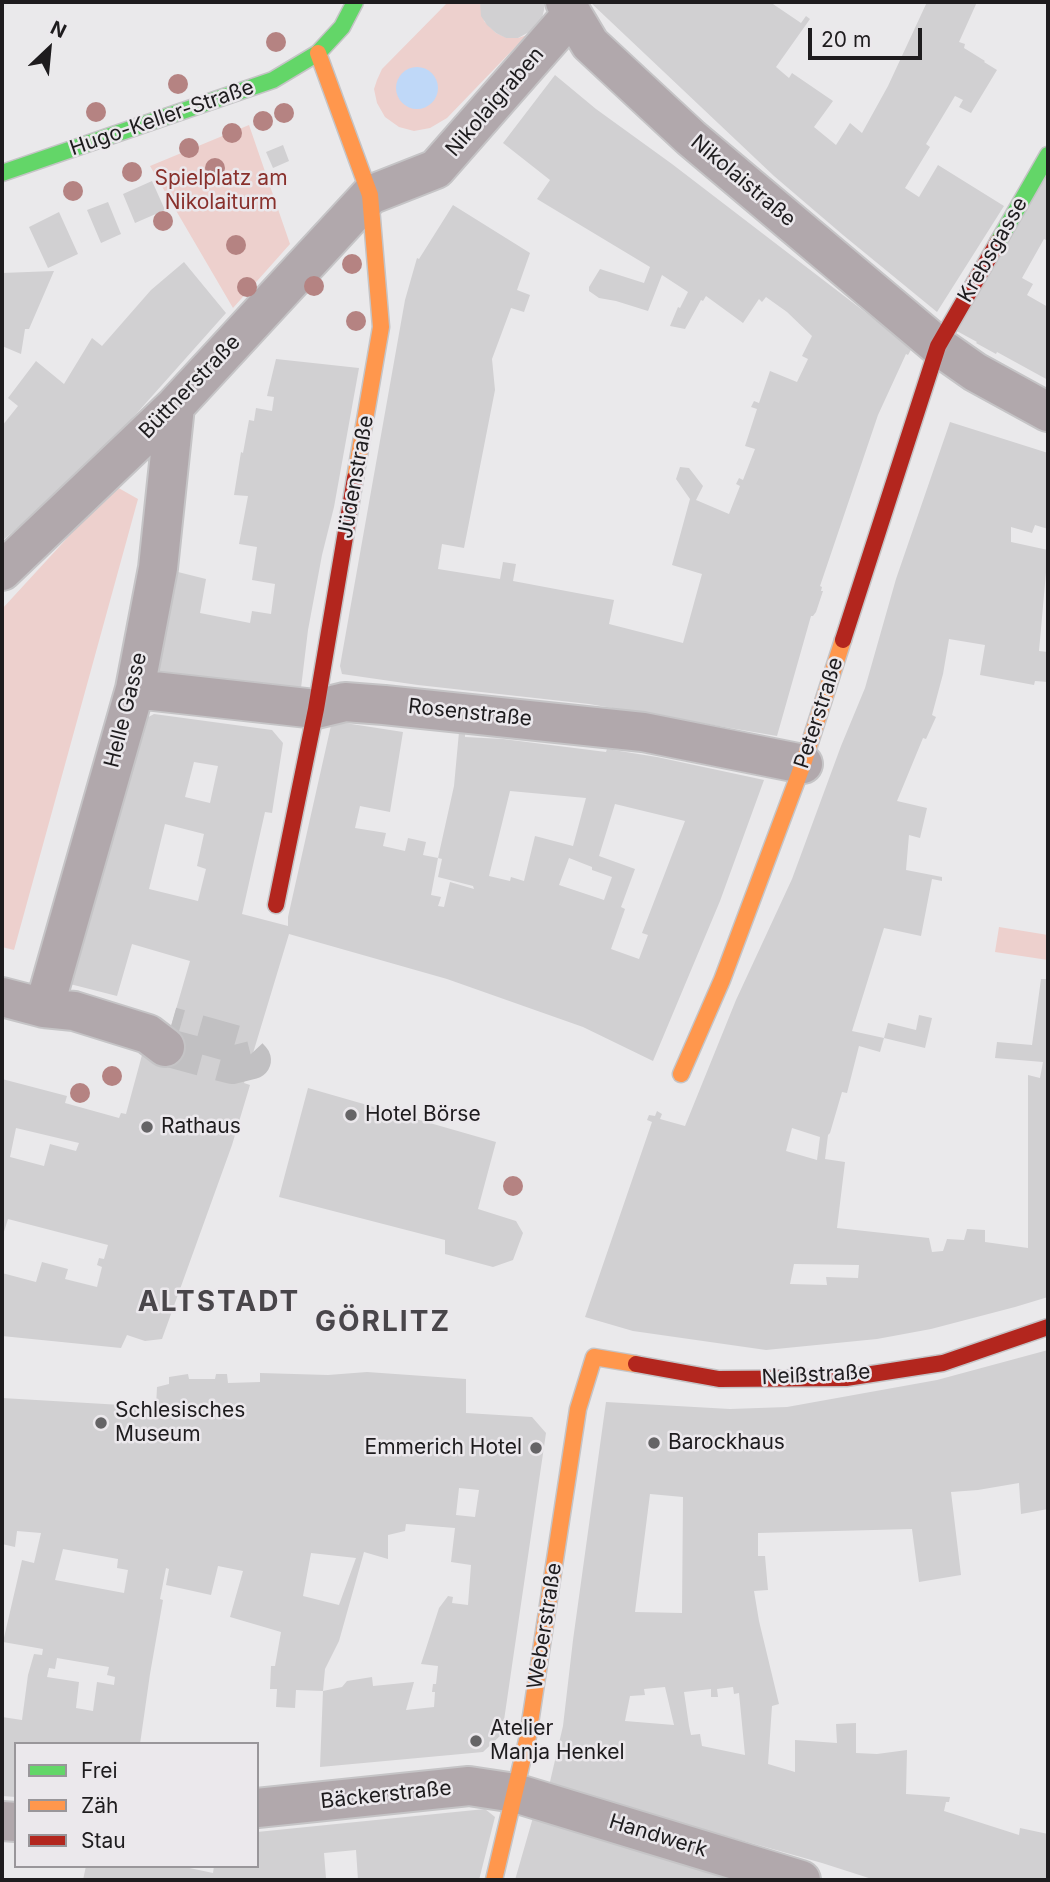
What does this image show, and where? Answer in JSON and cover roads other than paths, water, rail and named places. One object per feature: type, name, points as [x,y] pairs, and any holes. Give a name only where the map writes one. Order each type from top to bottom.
[{"type":"street","points":[[318,53],[342,27],[355,2]]},
{"type":"street","name":"Nikolaigraben","points":[[370,194],[436,169],[569,6]]},
{"type":"street","name":"Nikolaistraße","points":[[569,6],[590,44],[691,138],[938,346],[975,372],[1048,412]]},
{"type":"street","name":"Hugo-Keller-Straße","points":[[2,173],[273,80],[318,53]]},
{"type":"street","name":"Jüdenstraße","points":[[276,905],[316,709],[381,327],[370,194],[318,53]]},
{"type":"street","name":"Krebsgasse","points":[[938,346],[1048,155]]},
{"type":"street","name":"Büttnerstraße","points":[[2,571],[174,406],[370,194]]},
{"type":"street","name":"Peterstraße","points":[[681,1074],[730,960],[803,764],[938,346]]},
{"type":"street","name":"Helle Gasse","points":[[44,1008],[135,689],[158,568],[174,406]]},
{"type":"street","name":"Rosenstraße","points":[[135,689],[316,709],[345,702],[371,704],[643,732],[803,764]]},
{"type":"street","points":[[2,997],[44,1008],[74,1011],[161,1035]]},
{"type":"street","name":"Neißstraße","points":[[589,1371],[594,1357],[719,1379],[846,1378],[943,1363],[1048,1327]]},
{"type":"street","name":"Weberstraße","points":[[495,1880],[528,1736],[578,1409],[589,1371]]},
{"type":"street","name":"Bäckerstraße","points":[[259,1808],[469,1786],[515,1793]]},
{"type":"street","name":"Handwerk","points":[[515,1793],[801,1880]]},
{"type":"water","points":[[417,67],[432,73],[438,88],[432,103],[417,109],[402,103],[396,88],[402,73]]},
{"type":"tunnel","points":[[165,1047],[232,1065],[252,1060],[238,1045],[171,1026]]},
{"type":"place","name":"Hotel Börse","points":[[351,1115]]},
{"type":"place","name":"Rathaus","points":[[147,1127]]},
{"type":"place","name":"Schlesisches Museum","points":[[101,1423]]},
{"type":"place","name":"Barockhaus","points":[[654,1443]]},
{"type":"place","name":"Emmerich Hotel","points":[[536,1448]]},
{"type":"place","name":"Atelier Manja Henkel","points":[[476,1741]]},
{"type":"district","name":"ALTSTADT","points":[[219,1303]]},
{"type":"district","name":"GÖRLITZ","points":[[383,1323]]},
{"type":"park label","name":"Spielplatz am Nikolaiturm","points":[[221,191]]}]
